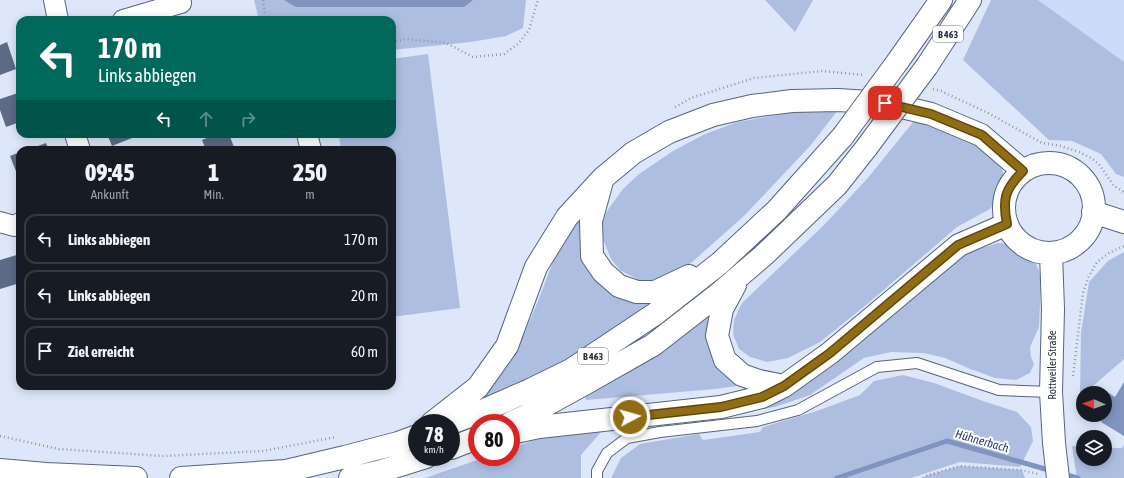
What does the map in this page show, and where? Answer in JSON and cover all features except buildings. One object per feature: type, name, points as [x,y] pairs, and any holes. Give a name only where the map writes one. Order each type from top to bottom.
[{"type":"main road","name":"B 463","points":[[460,420],[530,390],[571,370],[655,314],[720,263],[777,210],[843,136],[941,0]]},
{"type":"main road","name":"B 463","points":[[520,419],[653,345],[716,296],[764,255],[837,185],[927,66],[970,0]]},
{"type":"main road","points":[[444,414],[478,387],[507,346],[536,268],[567,217],[602,178],[633,153],[669,132],[713,115],[752,106],[792,101],[838,100],[885,103],[931,114],[982,135],[1023,171]]},
{"type":"main road","points":[[1051,163],[1065,166],[1078,173],[1087,184],[1092,198],[1094,212],[1090,225],[1084,236],[1075,245],[1051,253],[1037,251],[1024,245],[1014,236],[1007,224],[1004,210],[1006,195],[1012,182],[1023,171],[1036,164],[1051,163]]},
{"type":"main road","name":"B 463","points":[[602,178],[591,221],[592,256],[603,272],[619,286],[637,292],[656,292],[683,278],[720,263]]},
{"type":"main road","points":[[1094,212],[1124,222]]},
{"type":"main road","points":[[520,431],[539,427],[721,407],[762,397],[784,386],[830,353],[958,245],[1007,224]]},
{"type":"main road","name":"Rottweiler Straße","points":[[1050,476],[1054,444],[1051,392],[1053,308],[1051,253]]},
{"type":"main road","name":"B 463","points":[[740,276],[722,309],[717,336],[725,360],[742,375],[759,381],[784,386]]},
{"type":"main road","points":[[181,478],[286,471],[345,457],[408,439]]},
{"type":"main road","points":[[350,478],[378,472],[408,463]]},
{"type":"main road","points":[[0,470],[46,474],[136,478]]},
{"type":"street","points":[[54,0],[57,16]]},
{"type":"street","points":[[137,16],[181,3]]},
{"type":"street","points":[[0,222],[14,226],[16,225]]},
{"type":"lane","points":[[597,478],[597,471],[607,453],[627,438],[660,432],[757,421],[798,410],[877,367],[917,363],[998,390],[1051,392]]},
{"type":"path","points":[[263,0],[265,16]]},
{"type":"path","points":[[396,41],[405,39],[446,43],[473,57],[504,54],[518,44],[529,30],[538,0]]},
{"type":"path","points":[[672,109],[691,98],[754,78],[822,71],[868,75]]},
{"type":"path","points":[[926,88],[941,91],[990,114],[1042,143],[1061,146],[1091,158],[1099,164],[1114,186],[1124,192]]},
{"type":"path","points":[[1072,383],[1083,293],[1088,278],[1097,262],[1109,253],[1124,246]]},
{"type":"path","points":[[0,436],[59,449],[163,456],[263,451],[343,436]]},
{"type":"path","points":[[923,478],[925,476],[960,466],[1022,470],[1050,476]]},
{"type":"shaded area","points":[[254,0],[526,0],[523,28],[506,36],[471,42],[396,50],[396,16],[258,16]]},
{"type":"shaded area","points":[[284,0],[473,0],[464,7],[296,7]]},
{"type":"shaded area","points":[[765,0],[813,0],[795,32]]},
{"type":"shaded area","points":[[991,0],[1038,0],[1124,62],[1124,177],[1116,174],[1101,154],[1072,141],[1049,140],[963,60]]},
{"type":"shaded area","points":[[1038,0],[1124,0],[1124,62]]},
{"type":"shaded area","points":[[428,54],[460,308],[396,316],[396,146],[340,146],[340,138],[396,138],[396,58]]},
{"type":"shaded area","points":[[805,110],[838,110],[811,145],[744,216],[691,263],[662,282],[639,280],[620,270],[611,259],[603,239],[602,224],[607,211],[623,189],[639,174],[673,151],[705,134],[738,122]]},
{"type":"shaded area","points":[[914,121],[978,142],[1000,163],[1004,176],[1003,193],[990,209],[957,227],[866,305],[820,342],[788,358],[767,362],[750,357],[739,349],[733,334],[734,320],[742,303],[824,225],[867,179]]},
{"type":"shaded area","points":[[579,218],[582,219],[581,241],[654,303],[557,369],[476,406],[473,401],[518,348],[557,251]]},
{"type":"shaded area","points":[[998,243],[1012,244],[1025,251],[1034,259],[1039,271],[1041,280],[1039,327],[1030,347],[1031,357],[1034,364],[1030,373],[1016,380],[995,378],[945,358],[924,353],[891,352],[864,358],[810,395],[775,407],[602,431],[581,455],[581,478],[425,478],[468,463],[468,466],[520,466],[520,445],[544,437],[746,404],[949,265],[972,251]]},
{"type":"shaded area","points":[[1124,252],[1124,359],[1093,386],[1080,386],[1081,333],[1089,282],[1108,261]]},
{"type":"shaded area","points":[[717,308],[714,317],[751,384],[715,389],[586,400],[585,397],[646,359]]},
{"type":"shaded area","points":[[903,375],[934,383],[1017,412],[1031,427],[1033,441],[1020,467],[960,462],[911,478],[611,478],[621,458],[640,444],[699,434],[703,440],[760,432],[763,427],[817,411],[860,395],[874,381]]},
{"type":"shaded area","points":[[1124,382],[1124,436],[1101,422],[1112,422],[1112,395],[1115,397]]},
{"type":"shaded area","points":[[1124,445],[1124,478],[1077,478],[1072,446],[1076,446],[1076,466],[1112,466],[1112,448],[1122,448]]},
{"type":"shaded area","points":[[960,466],[1022,470],[1025,478],[923,478],[925,476]]},
{"type":"waterway","name":"Hühnerbach","points":[[837,478],[947,441],[1052,471]]},
{"type":"waterway","name":"Hühnerbach","points":[[1063,474],[1078,478]]},
{"type":"route","points":[[630,417],[721,407],[762,397],[784,386],[830,353],[958,245],[1007,224],[1004,210],[1006,195],[1012,182],[1023,171],[982,135],[931,114],[885,103]]}]
